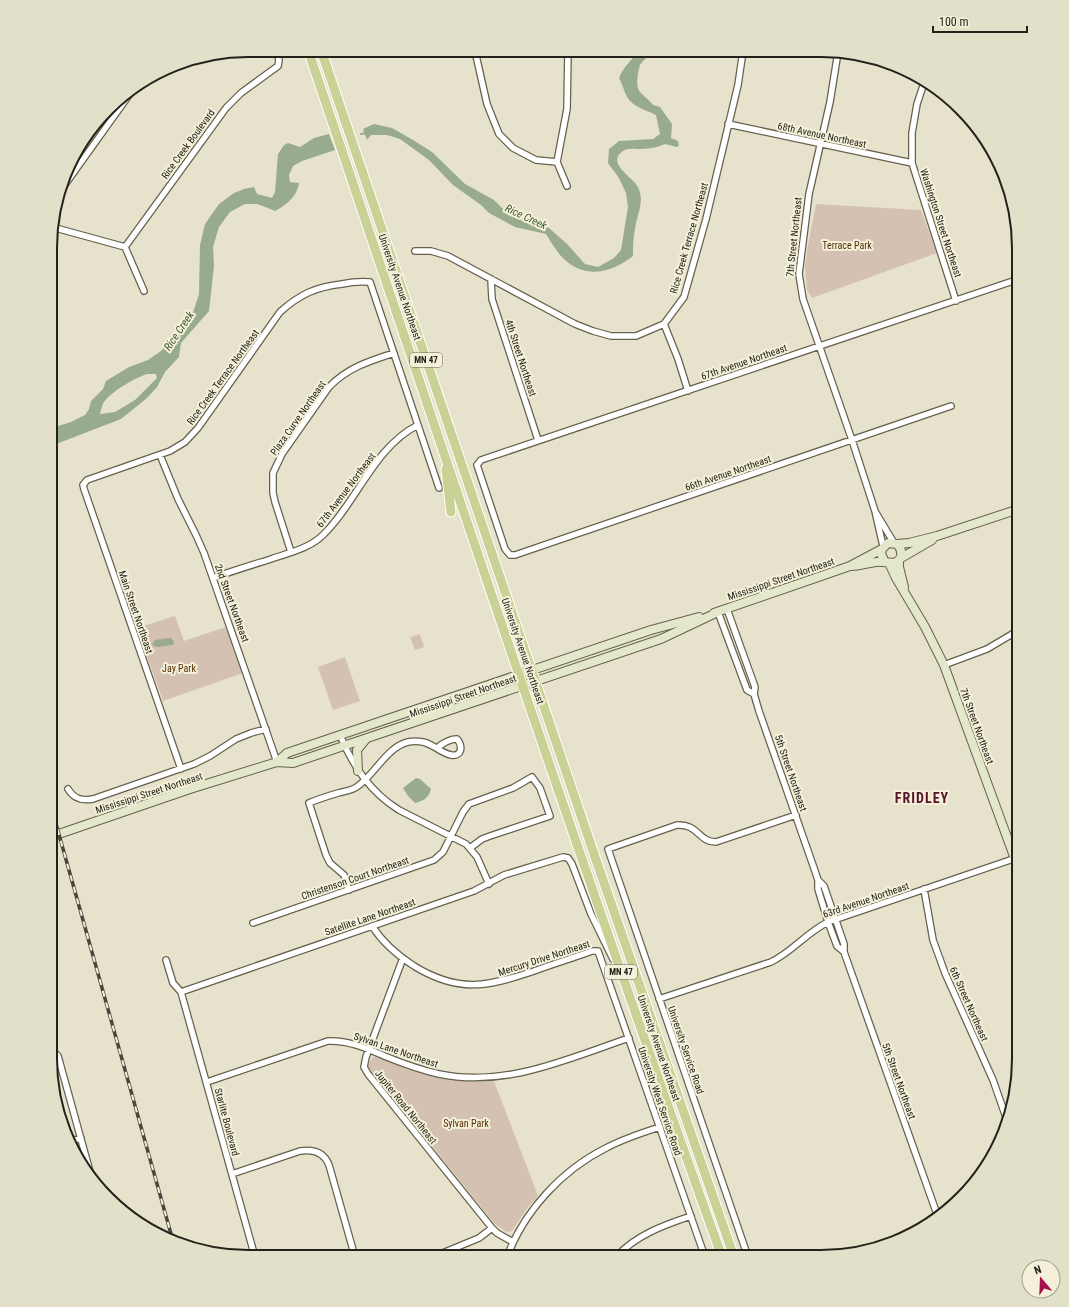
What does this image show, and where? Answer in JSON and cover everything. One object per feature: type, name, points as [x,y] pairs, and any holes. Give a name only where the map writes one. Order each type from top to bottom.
[{"type":"main road","name":"University Avenue Northeast","points":[[310,57],[523,686],[720,1250]]},
{"type":"main road","name":"University Avenue Northeast","points":[[324,57],[535,682],[732,1250]]},
{"type":"main road","points":[[445,454],[451,512]]},
{"type":"street","name":"Rice Creek Boulevard","points":[[125,247],[226,108],[241,93],[275,68],[279,64],[279,57]]},
{"type":"street","points":[[476,57],[487,104],[499,134],[513,148],[536,160],[557,162]]},
{"type":"street","points":[[567,186],[557,162],[567,109],[568,57]]},
{"type":"street","name":"Rice Creek Terrace Northeast","points":[[664,324],[684,297],[706,219],[738,85],[742,57]]},
{"type":"street","name":"7th Street Northeast","points":[[837,58],[830,102],[809,194],[799,274],[803,299],[875,511],[882,547]]},
{"type":"street","name":"Washington Street Northeast","points":[[923,87],[917,104],[912,133],[912,163],[956,301]]},
{"type":"street","points":[[72,175],[124,103]]},
{"type":"street","name":"68th Avenue Northeast","points":[[728,124],[912,163]]},
{"type":"street","points":[[58,229],[125,247],[144,291]]},
{"type":"street","points":[[415,251],[431,251],[448,256],[575,324],[592,331],[611,336],[636,336],[664,324],[678,359],[688,391]]},
{"type":"street","name":"4th Street Northeast","points":[[491,279],[492,299],[538,440]]},
{"type":"street","name":"Rice Creek Terrace Northeast","points":[[84,482],[90,478],[177,447],[191,436],[280,312],[306,292],[328,286],[361,281],[370,282],[394,353]]},
{"type":"street","name":"67th Avenue Northeast","points":[[477,465],[481,460],[538,440],[1012,281]]},
{"type":"street","points":[[394,353],[439,488]]},
{"type":"street","name":"Plaza Curve Northeast","points":[[291,552],[273,493],[273,473],[282,454],[329,387],[336,380],[352,368],[394,353]]},
{"type":"street","name":"66th Avenue Northeast","points":[[477,465],[505,549],[510,555],[514,555],[952,406]]},
{"type":"street","name":"67th Avenue Northeast","points":[[213,578],[291,552],[314,542],[323,536],[391,444],[406,431],[418,425]]},
{"type":"street","name":"2nd Street Northeast","points":[[160,454],[178,499],[196,534],[213,578],[277,762]]},
{"type":"street","name":"Main Street Northeast","points":[[84,482],[84,489],[181,769]]},
{"type":"street","name":"7th Street Northeast","points":[[875,511],[896,544]]},
{"type":"street","points":[[938,536],[894,563],[887,563],[881,557],[882,547],[888,543],[910,543],[938,536],[1012,511]]},
{"type":"street","points":[[896,544],[901,549],[900,559]]},
{"type":"street","name":"Mississippi Street Northeast","points":[[277,762],[288,753],[340,735],[655,628],[718,612],[850,566],[882,547]]},
{"type":"street","name":"7th Street Northeast","points":[[900,559],[899,567],[906,593]]},
{"type":"street","name":"Mississippi Street Northeast","points":[[850,566],[863,566],[878,562],[887,563]]},
{"type":"street","name":"7th Street Northeast","points":[[887,563],[932,639],[944,665],[1012,845]]},
{"type":"street","name":"5th Street Northeast","points":[[727,609],[755,687],[754,694],[818,880],[818,888],[828,922],[837,946],[844,952]]},
{"type":"street","name":"Mississippi Street Northeast","points":[[57,835],[190,789],[277,762],[293,762],[366,739],[661,639],[718,612]]},
{"type":"street","name":"5th Street Northeast","points":[[718,612],[748,690],[754,694]]},
{"type":"street","points":[[944,665],[987,649],[1012,634]]},
{"type":"street","name":"Mississippi Street Northeast","points":[[68,789],[70,793],[79,799],[93,799],[203,761],[236,739],[266,728]]},
{"type":"street","points":[[340,735],[358,771],[365,780],[382,797],[394,806],[460,839],[477,857],[489,884]]},
{"type":"street","points":[[358,771],[357,750],[366,739]]},
{"type":"street","points":[[349,890],[344,875],[338,868],[330,863],[326,855],[308,803],[357,787],[398,745],[416,741],[423,742],[437,748]]},
{"type":"street","name":"Christenson Court Northeast","points":[[253,923],[434,860],[443,852],[463,812],[469,804],[513,788],[532,777],[540,788],[550,816],[482,839],[470,848]]},
{"type":"street","name":"University Service Road","points":[[746,1250],[608,849],[677,825],[693,828],[704,839],[716,842],[796,815]]},
{"type":"street","name":"Satellite Lane Northeast","points":[[181,992],[474,891],[504,876],[563,857],[568,858],[572,864],[591,914],[610,954],[623,975]]},
{"type":"street","name":"63rd Avenue Northeast","points":[[660,1000],[771,962],[787,953],[813,930],[828,922],[1012,860]]},
{"type":"street","name":"5th Street Northeast","points":[[818,880],[824,886],[836,919],[844,944],[844,952],[936,1212]]},
{"type":"street","name":"6th Street Northeast","points":[[924,889],[933,940],[945,973],[993,1080],[1004,1112]]},
{"type":"street","name":"Mercury Drive Northeast","points":[[372,926],[380,938],[402,958],[426,973],[465,985],[480,985],[507,980],[592,951],[598,951]]},
{"type":"street","name":"University West Service Road","points":[[598,951],[703,1250]]},
{"type":"street","name":"Jupiter Road Northeast","points":[[402,958],[368,1049],[364,1067],[368,1074],[492,1228],[497,1233],[513,1242]]},
{"type":"street","name":"Starlite Boulevard","points":[[166,960],[173,982],[181,992],[253,1250]]},
{"type":"street","name":"Sylvan Lane Northeast","points":[[207,1082],[328,1042],[344,1042],[368,1049],[407,1065],[440,1074],[462,1077],[493,1077],[527,1072],[629,1038]]},
{"type":"street","points":[[57,1055],[88,1162]]},
{"type":"street","points":[[510,1250],[518,1232],[535,1206],[558,1181],[573,1169],[604,1149],[660,1127]]},
{"type":"street","points":[[75,1140],[81,1138]]},
{"type":"street","points":[[232,1174],[300,1151],[308,1150],[322,1154],[329,1165],[353,1250]]},
{"type":"street","points":[[624,1250],[646,1234],[666,1224],[691,1216]]},
{"type":"street","points":[[450,1250],[479,1238],[492,1228]]},
{"type":"green space","name":"Terrace Park","points":[[816,204],[921,210],[937,253],[812,298],[807,290],[805,266]]},
{"type":"green space","name":"Jay Park","points":[[175,616],[184,641],[226,627],[243,673],[163,701],[137,628]]},
{"type":"green space","points":[[420,634],[424,647],[415,650],[410,637]]},
{"type":"green space","points":[[345,657],[360,701],[333,710],[318,667]]},
{"type":"green space","name":"Sylvan Park","points":[[374,1057],[409,1070],[440,1078],[472,1081],[494,1081],[538,1196],[528,1207],[512,1231],[506,1232],[494,1223],[370,1069],[368,1066],[371,1059]]},
{"type":"water","name":"Rice Creek","points":[[634,57],[647,57],[640,65],[638,71],[638,90],[653,105],[660,107],[672,124],[671,138],[678,141],[679,145],[677,147],[665,144],[652,148],[628,149],[623,151],[618,156],[617,160],[622,170],[638,187],[641,203],[634,236],[633,256],[615,267],[606,270],[596,272],[577,268],[560,255],[546,234],[515,227],[489,213],[481,205],[453,185],[429,160],[400,139],[387,135],[371,135],[367,140],[363,129],[374,124],[392,128],[413,140],[432,152],[465,184],[494,200],[510,216],[525,222],[549,228],[567,244],[585,264],[598,267],[614,258],[621,250],[628,207],[626,193],[619,178],[608,163],[609,149],[619,141],[653,139],[660,134],[656,115],[639,107],[630,101],[627,96],[619,78],[625,67]]},
{"type":"water","name":"Rice Creek","points":[[329,134],[335,150],[302,161],[293,166],[289,175],[290,182],[299,183],[298,188],[290,200],[275,211],[257,204],[245,204],[230,212],[219,227],[213,247],[214,266],[209,311],[181,343],[179,357],[165,372],[157,387],[147,398],[121,419],[57,444],[57,426],[71,422],[85,415],[89,409],[91,401],[103,389],[106,381],[129,367],[148,360],[161,351],[192,316],[199,294],[200,245],[205,224],[219,204],[234,193],[254,187],[257,194],[272,198],[275,192],[278,154],[284,145],[288,143],[300,147],[314,138]],"holes":[[[147,374],[156,374],[157,378],[135,400],[115,412],[100,414],[104,402],[118,389]]]},
{"type":"water","points":[[171,638],[174,642],[173,645],[157,647],[152,645],[155,640]]},
{"type":"water","points":[[416,778],[420,779],[431,789],[429,795],[425,799],[415,803],[403,788]]},
{"type":"waterway","name":"Rice Creek","points":[[361,134],[367,133]]},
{"type":"railway","points":[[57,827],[171,1233]]},
{"type":"district","name":"FRIDLEY","points":[[922,798]]}]
